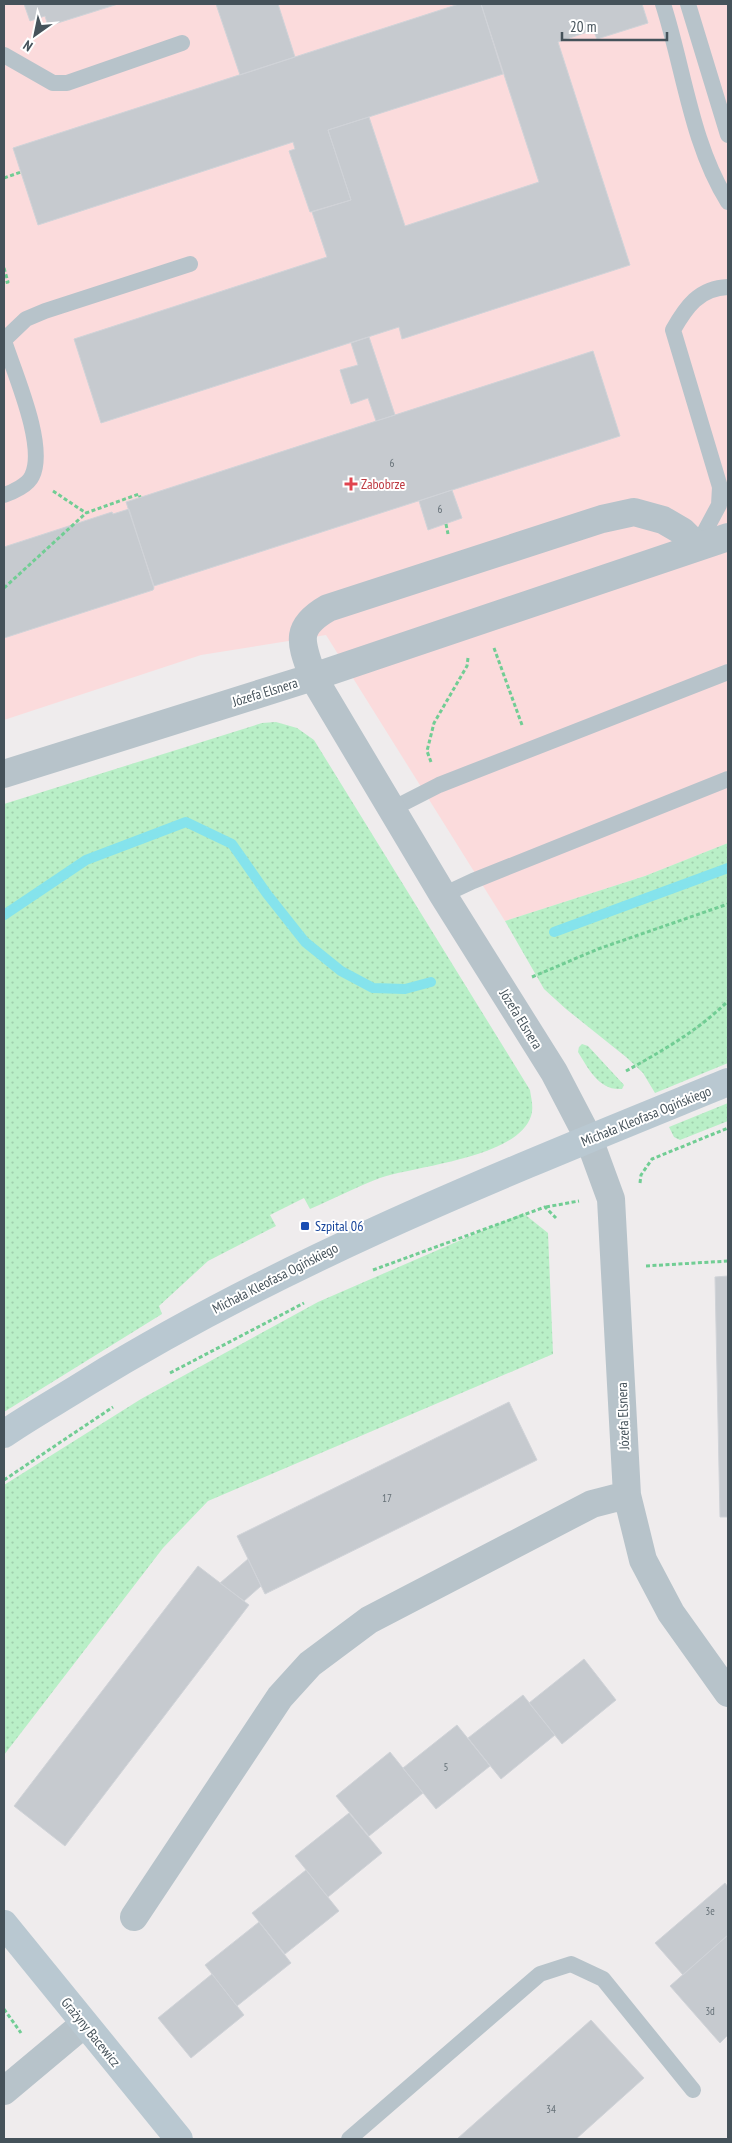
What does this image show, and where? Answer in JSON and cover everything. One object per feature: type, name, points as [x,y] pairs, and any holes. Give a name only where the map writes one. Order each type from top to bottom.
[{"type":"street","points":[[697,546],[682,532],[663,520],[634,512],[602,519],[328,608],[312,618],[304,630],[303,648],[313,677],[728,537]]},
{"type":"street","name":"Józefa Elsnera","points":[[4,774],[313,677],[443,895],[554,1072],[589,1139],[611,1199],[627,1495],[643,1560],[671,1613],[728,1693]]},
{"type":"street","name":"Michała Kleofasa Ogińskiego","points":[[4,1434],[132,1354],[260,1284],[372,1231],[728,1082]]},
{"type":"street","points":[[134,1917],[280,1697],[310,1664],[369,1620],[592,1504],[627,1495]]},
{"type":"street","name":"Grażyny Bacewicz","points":[[4,1924],[179,2139]]},
{"type":"street","points":[[4,2091],[84,2024]]},
{"type":"lane","points":[[663,4],[698,136],[720,190],[728,202]]},
{"type":"lane","points":[[688,4],[728,136]]},
{"type":"lane","points":[[4,55],[53,83],[67,83],[182,43]]},
{"type":"lane","points":[[4,495],[14,491],[32,477],[36,460],[34,434],[4,341],[26,319],[45,311],[190,264]]},
{"type":"lane","points":[[697,546],[719,505],[720,487],[673,330],[686,307],[699,296],[716,288],[728,287]]},
{"type":"lane","points":[[392,809],[439,785],[728,672]]},
{"type":"lane","points":[[443,895],[473,881],[728,779]]},
{"type":"lane","points":[[349,2139],[540,1974],[571,1964],[603,1979],[693,2090]]},
{"type":"path","points":[[4,178],[20,172]]},
{"type":"path","points":[[4,268],[8,282],[4,283]]},
{"type":"path","points":[[32,477],[86,513]]},
{"type":"path","points":[[4,588],[86,513],[139,494],[140,497]]},
{"type":"path","points":[[432,765],[427,751],[434,723],[467,666],[475,622]]},
{"type":"path","points":[[529,979],[598,949],[728,904]]},
{"type":"path","points":[[626,1071],[669,1047],[728,1002]]},
{"type":"path","points":[[640,1184],[641,1175],[652,1159],[728,1128]]},
{"type":"path","points":[[364,1273],[545,1207],[556,1218]]},
{"type":"path","points":[[644,1266],[728,1262]]},
{"type":"path","points":[[167,1375],[307,1302]]},
{"type":"path","points":[[4,1480],[116,1405]]},
{"type":"path","points":[[4,2009],[21,2033]]},
{"type":"shaded area","points":[[4,4],[728,4],[728,843],[645,876],[505,921],[326,635],[201,655],[4,720]]},
{"type":"green space","points":[[276,722],[297,728],[314,740],[530,1090],[531,1116],[522,1130],[507,1142],[487,1151],[380,1178],[310,1209],[304,1198],[270,1215],[276,1226],[208,1261],[159,1306],[162,1314],[4,1412],[4,804],[262,723]]},
{"type":"green space","points":[[728,843],[728,1063],[655,1093],[643,1073],[626,1057],[544,989],[505,921],[645,876]]},
{"type":"green space","points":[[582,1044],[588,1046],[624,1085],[622,1089],[614,1089],[607,1086],[595,1077],[578,1052]]},
{"type":"green space","points":[[728,1103],[728,1121],[680,1140],[674,1137],[669,1127]]},
{"type":"green space","points":[[523,1213],[548,1233],[553,1354],[208,1501],[163,1548],[4,1755],[4,1485],[141,1399],[318,1302]]},
{"type":"building","points":[[24,4],[118,4],[48,26],[45,16],[30,21]]},
{"type":"building","points":[[216,4],[278,4],[295,57],[240,75]]},
{"type":"building","points":[[459,4],[481,4],[503,74],[328,130],[351,200],[310,212],[289,151],[295,149],[293,142],[38,225],[13,148]]},
{"type":"building","points":[[481,4],[642,4],[648,23],[597,39],[593,30],[558,42],[630,265],[402,339],[399,327],[101,423],[74,339],[327,257],[312,212],[351,200],[328,130],[369,117],[405,226],[539,182]]},
{"type":"building","points":[[369,337],[395,415],[376,421],[368,398],[351,404],[340,370],[358,365],[351,343]]},
{"type":"building","points":[[593,351],[620,436],[154,586],[126,502]]},
{"type":"building","points":[[452,490],[462,518],[428,530],[419,501]]},
{"type":"building","points":[[129,509],[154,588],[153,590],[4,638],[4,547],[112,512],[113,514]]},
{"type":"building","points":[[728,1276],[728,1517],[720,1517],[715,1277]]},
{"type":"building","points":[[509,1402],[537,1460],[265,1594],[237,1536]]},
{"type":"building","points":[[248,1559],[261,1586],[244,1601],[220,1583]]},
{"type":"building","points":[[198,1566],[249,1605],[65,1846],[14,1806]]},
{"type":"building","points":[[584,1659],[616,1700],[562,1744],[529,1703]]},
{"type":"building","points":[[523,1695],[555,1735],[501,1779],[468,1738]]},
{"type":"building","points":[[457,1725],[490,1766],[436,1809],[403,1768]]},
{"type":"building","points":[[390,1752],[423,1793],[369,1836],[336,1796]]},
{"type":"building","points":[[349,1813],[382,1853],[328,1897],[295,1856]]},
{"type":"building","points":[[306,1870],[339,1911],[285,1954],[252,1913]]},
{"type":"building","points":[[725,1883],[728,1887],[728,1935],[683,1975],[655,1943]]},
{"type":"building","points":[[259,1922],[291,1963],[237,2006],[205,1965]]},
{"type":"building","points":[[728,1935],[728,2035],[720,2043],[670,1986]]},
{"type":"building","points":[[212,1974],[244,2015],[191,2058],[158,2018]]},
{"type":"building","points":[[591,2020],[644,2078],[576,2139],[457,2139]]},
{"type":"waterway","points":[[4,915],[86,860],[186,822],[232,844],[267,894],[305,942],[341,971],[373,988],[405,989],[431,982]]},
{"type":"waterway","points":[[554,932],[728,868]]},
{"type":"place","name":"Zabobrze","points":[[351,484]]},
{"type":"place","name":"Szpital 06","points":[[305,1226]]}]
